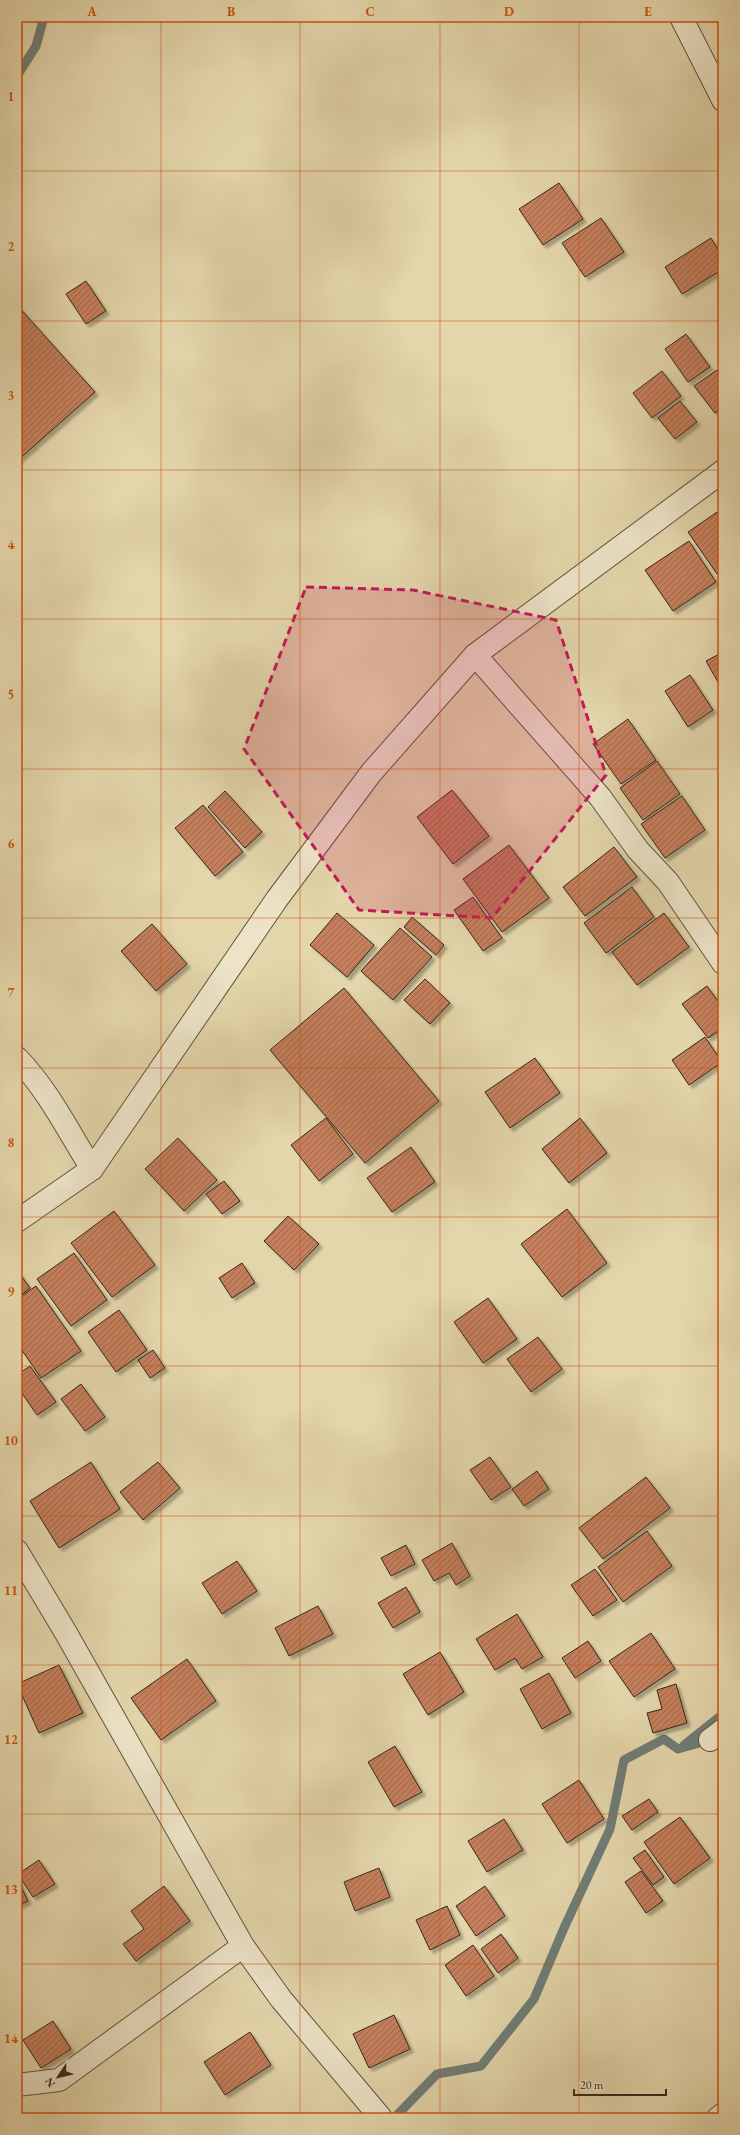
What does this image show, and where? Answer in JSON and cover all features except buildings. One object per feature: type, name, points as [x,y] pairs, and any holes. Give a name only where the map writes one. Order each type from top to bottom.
[{"type":"street","points":[[680,17],[723,100]]},
{"type":"street","points":[[17,1220],[92,1169],[277,899],[371,773],[475,655],[723,472]]},
{"type":"street","points":[[475,655],[600,797],[638,850],[668,882],[723,963]]},
{"type":"street","points":[[17,1058],[29,1070],[68,1126],[92,1169]]},
{"type":"street","points":[[17,1551],[66,1633],[243,1946],[281,1999],[381,2118]]},
{"type":"street","points":[[17,2085],[59,2080],[243,1946]]},
{"type":"street","points":[[718,2118],[723,2114]]},
{"type":"highlighted area","points":[[306,587],[413,590],[556,620],[606,775],[492,918],[359,910],[244,749]]},
{"type":"waterway","points":[[17,76],[36,46],[44,17]]},
{"type":"waterway","points":[[684,1745],[723,1714]]},
{"type":"waterway","points":[[398,2114],[437,2074],[481,2066],[534,1999],[564,1928],[610,1829],[624,1760],[664,1739],[678,1749],[710,1740],[723,1748]]}]
